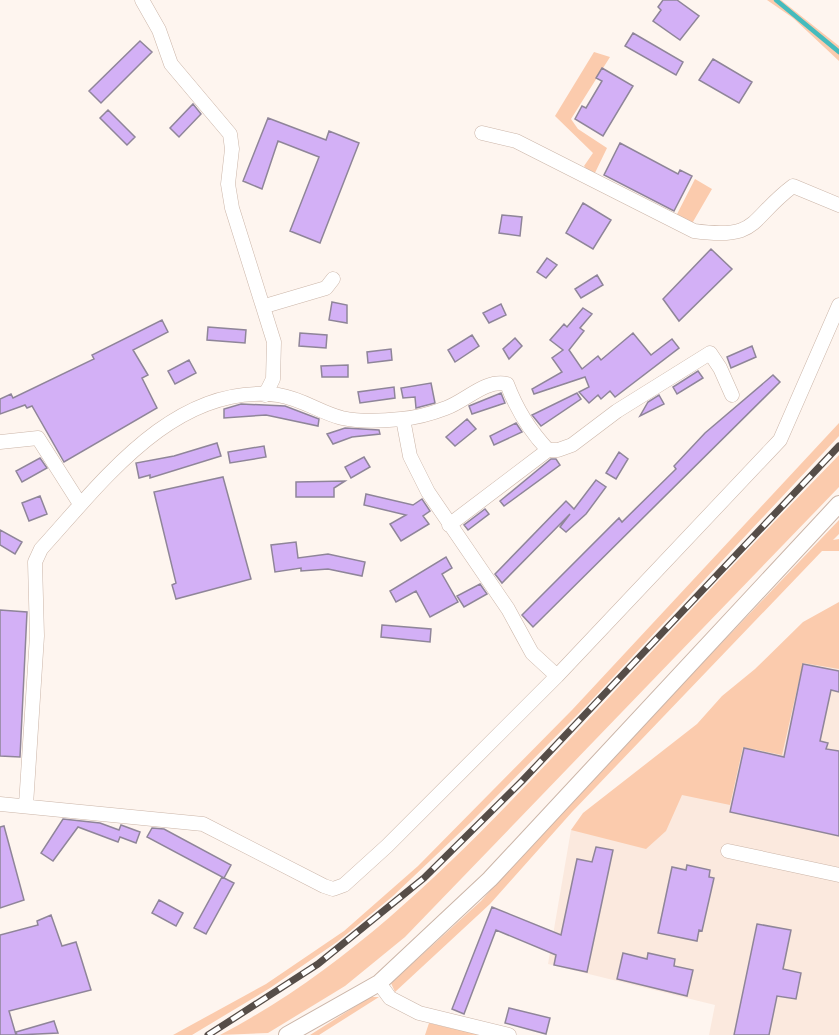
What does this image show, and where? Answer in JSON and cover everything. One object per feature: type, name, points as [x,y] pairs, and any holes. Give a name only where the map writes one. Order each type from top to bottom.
[{"type":"main road","points":[[287,1035],[379,983],[490,879],[839,504]]},
{"type":"street","points":[[142,0],[159,30],[171,64],[230,134],[232,149],[228,184],[232,208],[265,306],[274,342],[273,379],[264,395]]},
{"type":"street","points":[[482,133],[516,141],[694,231],[724,236],[747,230],[793,186],[839,205]]},
{"type":"street","points":[[265,306],[326,288],[333,279]]},
{"type":"street","points":[[0,804],[203,824],[333,889],[344,885],[387,846],[556,676],[780,440],[839,305]]},
{"type":"street","points":[[449,525],[548,450],[558,450],[572,445],[617,411],[710,353],[720,368],[732,395]]},
{"type":"street","points":[[26,805],[38,636],[35,562],[41,549],[121,461],[189,411],[216,399],[251,394],[311,403],[341,417],[366,420],[404,419],[446,408],[498,382],[507,384],[513,399],[538,439],[548,450]]},
{"type":"street","points":[[404,419],[410,456],[418,475],[449,525],[508,609],[532,653],[556,676]]},
{"type":"street","points":[[0,442],[38,438],[80,504]]},
{"type":"street","points":[[728,850],[839,875]]},
{"type":"street","points":[[379,983],[390,998],[418,1013],[509,1035]]},
{"type":"shaded area","points":[[767,0],[781,0],[839,46],[839,61],[793,18]]},
{"type":"shaded area","points":[[594,52],[610,57],[571,119],[578,129],[607,148],[593,177],[584,166],[593,153],[555,116]]},
{"type":"shaded area","points":[[695,179],[712,189],[690,227],[675,218]]},
{"type":"shaded area","points":[[839,423],[839,436],[588,704],[472,821],[393,896],[337,942],[270,988],[192,1035],[173,1035],[266,984],[344,931],[418,866],[572,710]]},
{"type":"shaded area","points":[[839,455],[839,487],[405,937],[345,986],[268,1033],[220,1035],[274,1004],[326,968],[423,888],[513,799]]},
{"type":"shaded area","points":[[839,520],[839,534],[833,540],[839,539],[839,551],[822,551],[572,812],[490,904],[395,992],[391,983],[481,901],[568,804]]},
{"type":"shaded area","points":[[839,602],[839,669],[803,663],[782,755],[743,747],[730,805],[682,795],[666,831],[646,849],[571,830],[583,813],[697,724],[722,696],[755,669],[803,622]]},
{"type":"shaded area","points":[[839,614],[839,1035],[709,1035],[715,1005],[548,964],[571,830],[770,674]]},
{"type":"shaded area","points":[[370,997],[379,997],[319,1035],[310,1035]]},
{"type":"shaded area","points":[[429,1023],[481,1035],[425,1035]]},
{"type":"building","points":[[663,0],[677,0],[699,16],[680,40],[653,21],[661,10],[658,7]]},
{"type":"building","points":[[633,33],[683,62],[676,75],[625,46]]},
{"type":"building","points":[[140,41],[152,52],[101,103],[89,91]]},
{"type":"building","points":[[713,59],[752,82],[739,103],[699,80]]},
{"type":"building","points":[[602,68],[633,86],[603,136],[575,119],[582,106],[586,108],[602,81],[596,78]]},
{"type":"building","points":[[193,104],[201,114],[179,137],[170,128]]},
{"type":"building","points":[[108,110],[135,137],[127,145],[100,118]]},
{"type":"building","points":[[268,118],[326,140],[329,131],[359,143],[320,243],[290,231],[319,157],[278,141],[262,189],[243,181]]},
{"type":"building","points":[[620,143],[678,174],[680,170],[692,176],[674,211],[604,175]]},
{"type":"building","points":[[583,203],[611,220],[593,249],[566,233]]},
{"type":"building","points":[[502,215],[522,217],[520,236],[499,233]]},
{"type":"building","points":[[711,249],[732,269],[679,321],[663,299]]},
{"type":"building","points":[[547,258],[557,265],[546,278],[537,272]]},
{"type":"building","points":[[597,275],[603,285],[581,298],[575,289]]},
{"type":"building","points":[[332,302],[347,305],[347,323],[329,320]]},
{"type":"building","points":[[501,304],[506,315],[489,323],[483,313]]},
{"type":"building","points":[[583,308],[592,314],[580,328],[584,331],[569,350],[582,369],[598,356],[601,360],[633,333],[651,355],[672,339],[679,348],[615,397],[610,391],[601,399],[598,395],[589,403],[579,392],[589,387],[585,377],[534,394],[532,389],[562,372],[552,358],[563,350],[550,340],[564,324],[567,327]]},
{"type":"building","points":[[162,320],[168,332],[133,350],[148,375],[142,378],[157,408],[64,462],[32,406],[27,408],[25,405],[0,414],[0,399],[11,394],[13,398],[94,359],[92,355]]},
{"type":"building","points":[[208,327],[246,330],[245,343],[207,340]]},
{"type":"building","points":[[300,333],[327,335],[326,348],[299,346]]},
{"type":"building","points":[[472,335],[479,346],[455,362],[448,350]]},
{"type":"building","points":[[515,338],[522,346],[509,359],[503,349]]},
{"type":"building","points":[[752,346],[756,357],[731,368],[727,357]]},
{"type":"building","points":[[391,349],[392,360],[368,363],[367,352]]},
{"type":"building","points":[[189,360],[196,373],[175,384],[168,371]]},
{"type":"building","points":[[348,365],[348,377],[322,377],[321,366]]},
{"type":"building","points":[[698,371],[703,378],[677,394],[673,387]]},
{"type":"building","points":[[773,375],[780,382],[533,627],[522,615],[619,518],[622,522],[676,469],[674,466],[705,433]]},
{"type":"building","points":[[431,383],[435,403],[416,408],[415,397],[403,398],[401,388]]},
{"type":"building","points":[[394,387],[395,398],[360,403],[358,392]]},
{"type":"building","points":[[501,393],[505,403],[472,414],[469,406]]},
{"type":"building","points":[[577,393],[581,399],[541,426],[532,415]]},
{"type":"building","points":[[659,395],[664,404],[640,416],[648,402]]},
{"type":"building","points":[[241,404],[285,406],[319,419],[318,426],[266,415],[224,418],[224,409]]},
{"type":"building","points":[[467,419],[476,429],[455,446],[446,437]]},
{"type":"building","points":[[516,423],[522,432],[494,445],[490,436]]},
{"type":"building","points":[[345,428],[379,430],[380,434],[352,437],[333,444],[327,434]]},
{"type":"building","points":[[217,443],[221,456],[150,478],[150,475],[139,478],[136,463],[174,456]]},
{"type":"building","points":[[264,446],[266,457],[230,463],[228,452]]},
{"type":"building","points":[[619,452],[628,459],[616,479],[606,473]]},
{"type":"building","points":[[364,457],[370,467],[351,478],[345,467]]},
{"type":"building","points":[[40,458],[47,468],[22,482],[16,471]]},
{"type":"building","points":[[551,459],[556,459],[560,465],[504,506],[500,501]]},
{"type":"building","points":[[223,477],[251,579],[176,599],[172,585],[176,583],[154,492]]},
{"type":"building","points":[[596,480],[606,487],[586,514],[566,532],[560,527],[570,514],[502,583],[495,574],[566,501],[574,509]]},
{"type":"building","points":[[345,481],[334,488],[334,497],[296,497],[296,482]]},
{"type":"building","points":[[366,494],[413,505],[422,499],[430,511],[423,516],[429,524],[401,541],[390,524],[406,515],[364,505]]},
{"type":"building","points":[[40,496],[47,514],[29,521],[22,503]]},
{"type":"building","points":[[485,509],[489,514],[468,530],[464,525]]},
{"type":"building","points":[[0,530],[22,542],[15,554],[0,545]]},
{"type":"building","points":[[296,542],[298,558],[328,554],[365,562],[362,576],[328,569],[301,571],[301,568],[275,572],[271,545]]},
{"type":"building","points":[[446,557],[452,568],[442,574],[458,602],[430,617],[416,591],[396,602],[390,591]]},
{"type":"building","points":[[480,584],[487,594],[464,607],[457,596]]},
{"type":"building","points":[[0,610],[27,612],[20,757],[0,756]]},
{"type":"building","points":[[382,625],[431,629],[430,642],[381,637]]},
{"type":"building","points":[[803,664],[839,671],[839,692],[831,690],[820,741],[828,743],[826,749],[839,751],[839,836],[730,812],[744,748],[784,757]]},
{"type":"building","points":[[63,819],[100,823],[119,830],[121,825],[140,832],[136,843],[120,837],[118,842],[78,827],[53,861],[41,853]]},
{"type":"building","points":[[4,826],[24,900],[0,908],[0,827]]},
{"type":"building","points":[[152,828],[164,829],[231,865],[224,878],[147,837]]},
{"type":"building","points":[[596,847],[613,850],[587,972],[554,965],[556,955],[496,930],[464,1014],[452,1009],[492,907],[561,935],[577,859],[592,862]]},
{"type":"building","points":[[687,865],[710,870],[709,877],[714,878],[702,931],[699,930],[697,941],[658,933],[672,867],[686,870]]},
{"type":"building","points":[[222,877],[234,883],[206,934],[194,928]]},
{"type":"building","points":[[159,900],[183,913],[176,926],[152,913]]},
{"type":"building","points":[[51,915],[62,946],[76,942],[91,990],[9,1011],[16,1035],[0,1035],[0,935],[38,925],[37,921]]},
{"type":"building","points":[[757,924],[791,930],[783,969],[801,973],[796,999],[777,996],[769,1035],[734,1035]]},
{"type":"building","points":[[623,953],[647,959],[648,953],[675,959],[674,966],[693,970],[687,996],[617,979]]},
{"type":"building","points":[[509,1008],[550,1018],[546,1034],[505,1023]]},
{"type":"building","points":[[54,1021],[58,1033],[17,1035],[16,1032]]},
{"type":"waterway","points":[[776,0],[839,52]]},
{"type":"railway","points":[[208,1035],[318,964],[424,878],[522,781],[839,446]]}]
